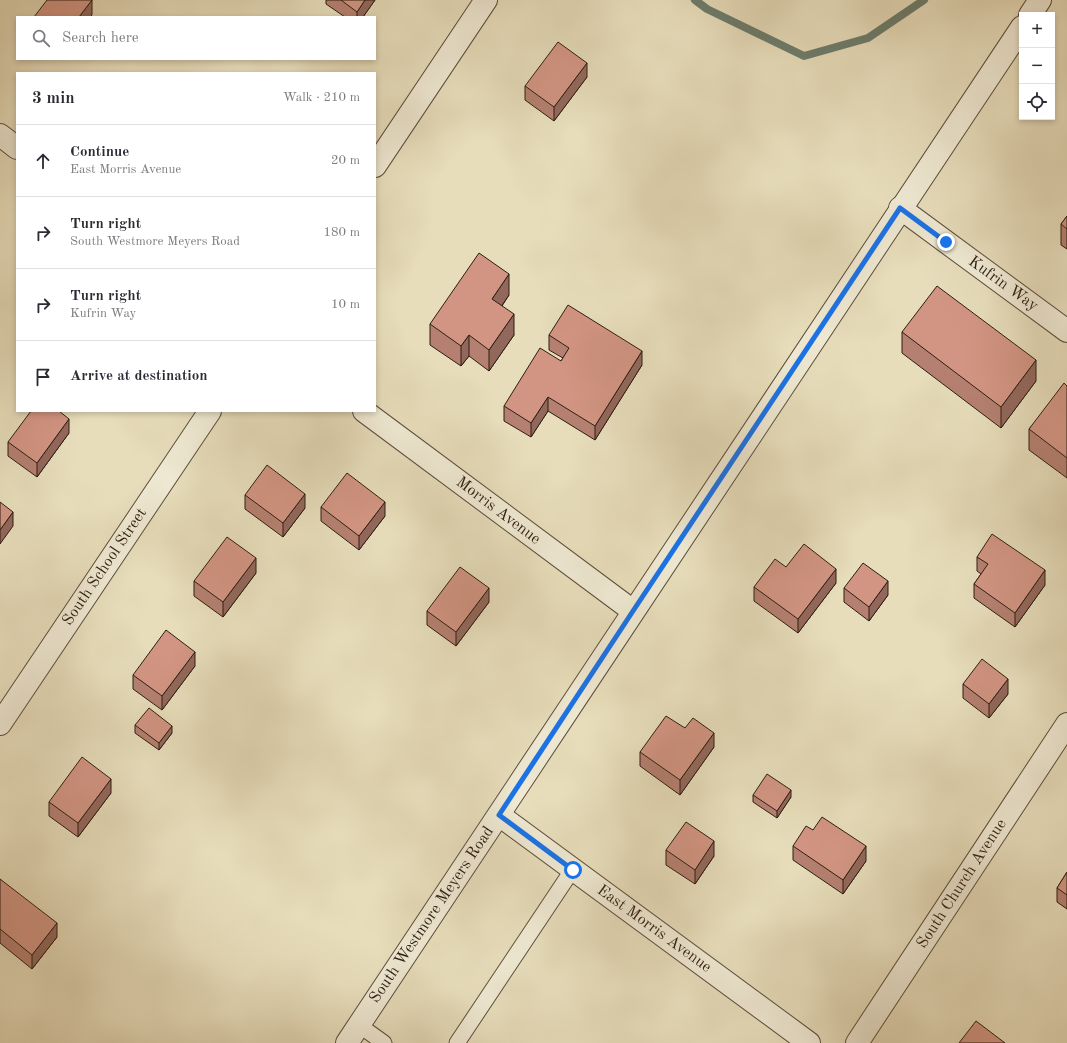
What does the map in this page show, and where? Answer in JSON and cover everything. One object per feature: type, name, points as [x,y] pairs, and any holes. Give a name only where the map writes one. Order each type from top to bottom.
[{"type":"street","points":[[376,165],[486,0]]},
{"type":"street","points":[[1032,12],[1040,0]]},
{"type":"street","name":"South Westmore Meyers Road","points":[[347,1043],[900,208],[1019,31]]},
{"type":"street","points":[[0,135],[16,147]]},
{"type":"street","name":"Kufrin Way","points":[[900,208],[1067,331]]},
{"type":"street","name":"South School Street","points":[[0,724],[209,412]]},
{"type":"street","name":"Morris Avenue","points":[[365,412],[633,611]]},
{"type":"street","name":"South Church Avenue","points":[[857,1043],[1067,724]]},
{"type":"street","name":"East Morris Avenue","points":[[499,815],[809,1043]]},
{"type":"lane","points":[[457,1043],[573,870]]},
{"type":"lane","points":[[359,1025],[384,1043]]},
{"type":"building","points":[[47,0],[92,0],[80,16],[35,16]]},
{"type":"building","points":[[341,0],[365,0],[357,12]]},
{"type":"building","points":[[558,42],[587,63],[554,107],[525,86]]},
{"type":"building","points":[[1067,216],[1067,229],[1061,224]]},
{"type":"building","points":[[479,253],[509,274],[492,299],[514,314],[489,350],[469,335],[461,346],[430,324]]},
{"type":"building","points":[[937,286],[1036,360],[1001,407],[902,332]]},
{"type":"building","points":[[568,305],[642,351],[595,426],[548,397],[531,423],[504,406],[540,348],[561,361],[569,348],[549,335]]},
{"type":"building","points":[[1064,383],[1067,386],[1067,458],[1029,429]]},
{"type":"building","points":[[30,412],[60,412],[69,419],[37,463],[8,442]]},
{"type":"building","points":[[267,465],[305,494],[283,523],[245,495]]},
{"type":"building","points":[[347,473],[385,502],[359,536],[321,507]]},
{"type":"building","points":[[0,502],[13,512],[0,530]]},
{"type":"building","points":[[992,534],[1045,570],[1015,613],[974,584],[988,564],[977,557]]},
{"type":"building","points":[[227,537],[256,558],[223,602],[194,581]]},
{"type":"building","points":[[804,544],[836,569],[798,619],[754,587],[775,559],[786,567]]},
{"type":"building","points":[[863,563],[888,581],[869,607],[844,588]]},
{"type":"building","points":[[460,567],[489,588],[456,632],[427,611]]},
{"type":"building","points":[[166,630],[195,652],[162,696],[133,675]]},
{"type":"building","points":[[982,659],[1008,679],[989,704],[963,684]]},
{"type":"building","points":[[149,708],[172,726],[159,743],[135,725]]},
{"type":"building","points":[[666,716],[685,728],[693,718],[714,733],[680,780],[640,752]]},
{"type":"building","points":[[82,757],[111,779],[78,823],[49,802]]},
{"type":"building","points":[[767,774],[791,790],[777,811],[753,795]]},
{"type":"building","points":[[822,817],[866,846],[843,880],[793,846],[806,826],[813,830]]},
{"type":"building","points":[[686,822],[714,841],[695,870],[666,850]]},
{"type":"building","points":[[1067,872],[1067,895],[1057,888]]},
{"type":"building","points":[[0,879],[57,923],[32,955],[0,929]]},
{"type":"building","points":[[976,1021],[1005,1043],[959,1043]]},
{"type":"waterway","points":[[695,0],[707,9],[804,56],[868,38],[924,0]]},
{"type":"route","points":[[573,870],[499,815],[900,208],[946,242]]}]
